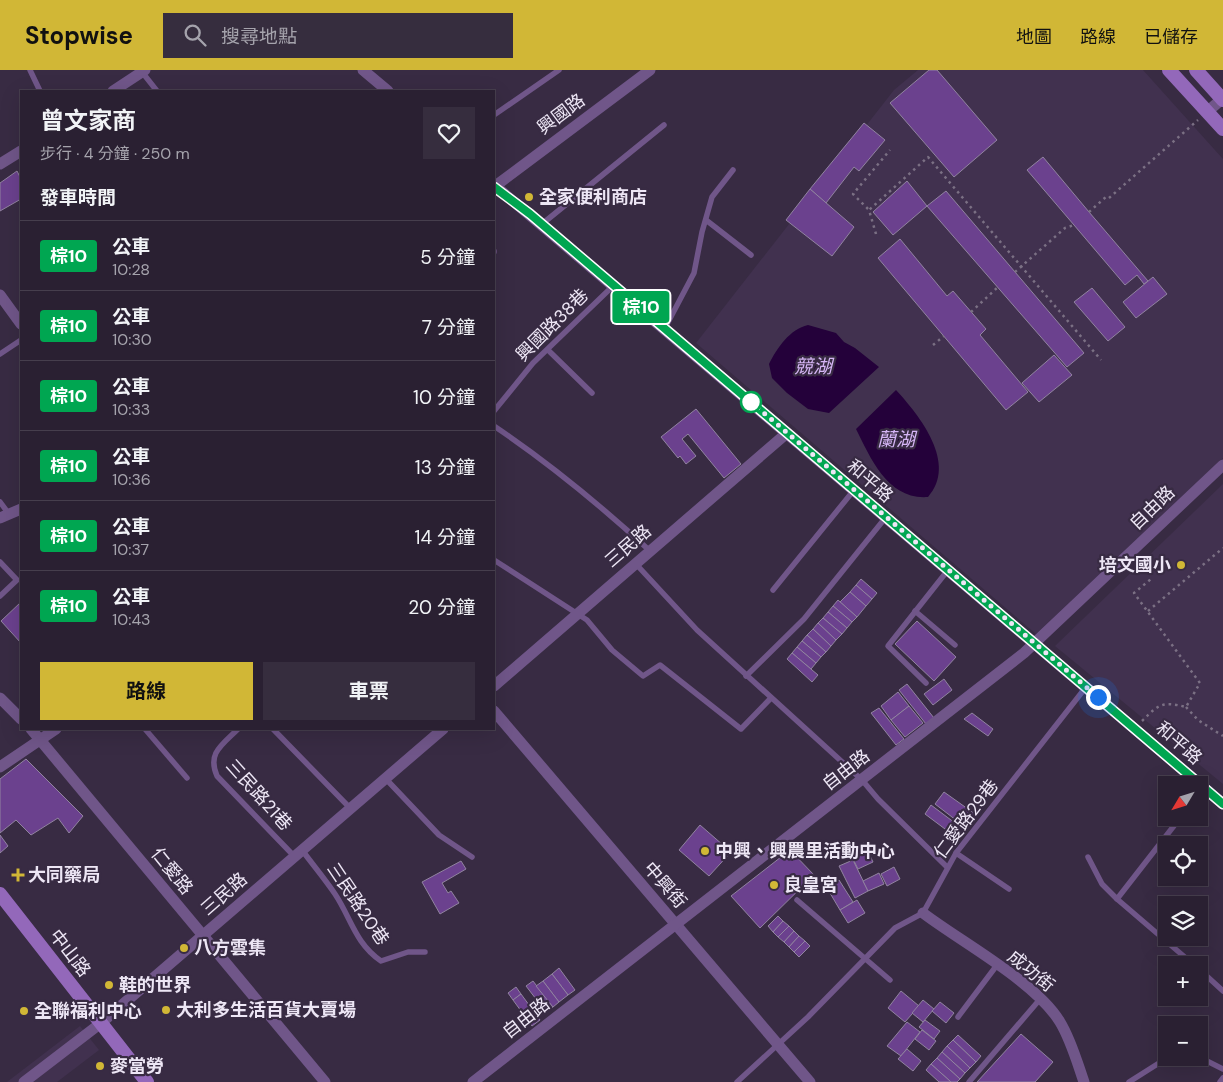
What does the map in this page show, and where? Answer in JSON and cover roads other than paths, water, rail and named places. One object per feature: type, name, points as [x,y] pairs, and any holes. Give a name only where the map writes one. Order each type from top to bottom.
[{"type":"main road","points":[[1169,70],[1223,129]]},
{"type":"main road","points":[[1196,70],[1223,100]]},
{"type":"main road","name":"中山路","points":[[0,894],[147,1082]]},
{"type":"street","points":[[363,70],[387,90]]},
{"type":"street","name":"興國路","points":[[495,185],[636,74],[650,70]]},
{"type":"street","points":[[114,90],[143,71]]},
{"type":"street","points":[[1207,112],[1223,100]]},
{"type":"street","points":[[0,164],[20,151]]},
{"type":"street","name":"和平路","points":[[495,187],[542,224],[948,569],[1134,728],[1185,776]]},
{"type":"street","points":[[0,295],[20,323]]},
{"type":"street","name":"三民路","points":[[495,685],[649,550],[787,433]]},
{"type":"street","name":"自由路","points":[[473,1082],[1035,644],[1223,465]]},
{"type":"street","points":[[4,516],[20,509]]},
{"type":"street","points":[[0,698],[20,718]]},
{"type":"street","name":"中興街","points":[[495,712],[810,1082]]},
{"type":"street","name":"仁愛路","points":[[32,730],[325,1082]]},
{"type":"street","points":[[0,767],[54,730]]},
{"type":"street","name":"三民路","points":[[24,1082],[101,1023],[442,730]]},
{"type":"street","name":"和平路","points":[[1208,795],[1223,804]]},
{"type":"street","name":"成功街","points":[[923,913],[1041,998],[1060,1021],[1074,1052],[1084,1082]]},
{"type":"lane","points":[[30,70],[40,90]]},
{"type":"lane","points":[[495,114],[559,70]]},
{"type":"lane","points":[[143,71],[156,90]]},
{"type":"lane","points":[[542,224],[664,124]]},
{"type":"lane","points":[[664,328],[694,273],[702,232],[712,198],[733,170]]},
{"type":"lane","points":[[706,220],[751,255]]},
{"type":"lane","name":"興國路38巷","points":[[495,410],[533,363],[614,285]]},
{"type":"lane","points":[[0,354],[20,341]]},
{"type":"lane","points":[[548,350],[592,393]]},
{"type":"lane","points":[[495,427],[528,448],[580,489],[649,550]]},
{"type":"lane","points":[[773,590],[854,490]]},
{"type":"lane","points":[[0,502],[4,516]]},
{"type":"lane","points":[[746,676],[804,619],[886,517]]},
{"type":"lane","points":[[495,561],[586,620],[612,650],[643,676],[660,665],[741,729],[771,698]]},
{"type":"lane","points":[[0,562],[17,580],[0,596]]},
{"type":"lane","points":[[635,563],[697,630],[862,780],[878,799],[947,868]]},
{"type":"lane","points":[[926,683],[888,646],[948,569]]},
{"type":"lane","points":[[915,611],[955,645]]},
{"type":"lane","name":"仁愛路29巷","points":[[923,913],[956,853],[1086,687]]},
{"type":"lane","points":[[146,730],[187,778]]},
{"type":"lane","name":"三民路21巷","points":[[237,730],[213,758],[212,765],[217,776],[298,853]]},
{"type":"lane","points":[[274,730],[350,808]]},
{"type":"lane","points":[[385,778],[439,835],[472,857]]},
{"type":"lane","points":[[1117,899],[1174,826]]},
{"type":"lane","name":"三民路20巷","points":[[298,853],[336,896],[347,920],[374,957],[381,961],[408,952],[425,952]]},
{"type":"lane","points":[[956,853],[1008,889]]},
{"type":"lane","points":[[1088,857],[1102,884],[1184,956]]},
{"type":"lane","points":[[798,900],[864,960],[890,980]]},
{"type":"lane","points":[[737,1082],[779,1044],[896,928],[923,913]]},
{"type":"lane","points":[[958,1017],[997,965]]},
{"type":"lane","points":[[1208,977],[1223,991]]},
{"type":"lane","points":[[969,1082],[1041,998]]},
{"type":"lane","points":[[1208,1062],[1223,1069]]},
{"type":"lane","points":[[1129,1082],[1158,1064]]},
{"type":"lane","points":[[1220,1082],[1223,1078]]},
{"type":"water","name":"競湖","points":[[808,325],[836,333],[844,342],[855,348],[879,367],[829,413],[808,409],[787,393],[772,378],[769,364],[776,352],[790,335],[801,327]]},
{"type":"water","name":"蘭湖","points":[[896,390],[925,427],[937,455],[939,470],[936,484],[928,497],[914,496],[902,492],[892,485],[875,464],[856,429]]},
{"type":"place","name":"全家便利商店","points":[[529,197]]},
{"type":"place","name":"培文國小","points":[[1181,565]]},
{"type":"place","name":"中興、興農里活動中心","points":[[705,851]]},
{"type":"place","name":"大同藥局","points":[[18,875]]},
{"type":"place","name":"良皇宮","points":[[774,885]]},
{"type":"place","name":"八方雲集","points":[[184,948]]},
{"type":"place","name":"鞋的世界","points":[[109,985]]},
{"type":"place","name":"大利多生活百貨大賣場","points":[[166,1010]]},
{"type":"place","name":"全聯福利中心","points":[[24,1011]]},
{"type":"place","name":"麥當勞","points":[[100,1066]]}]
